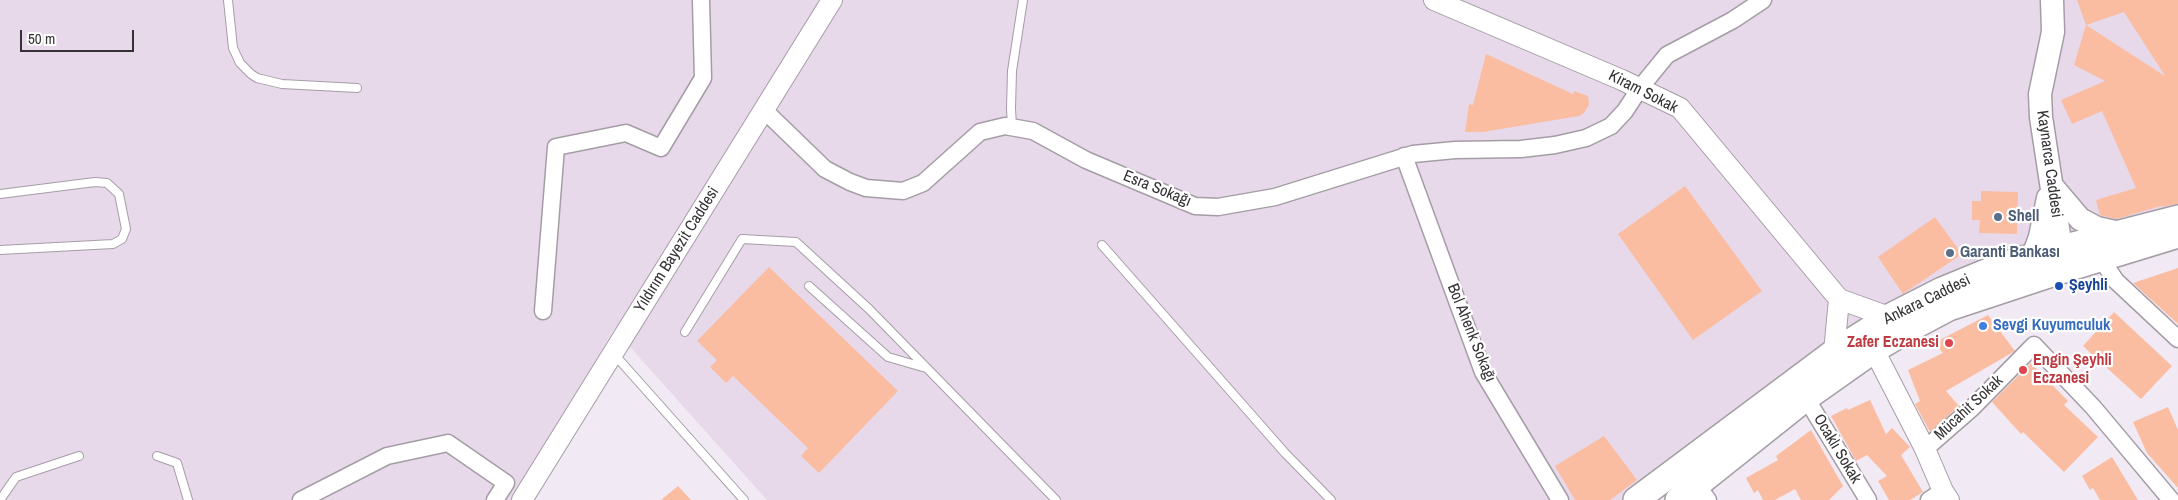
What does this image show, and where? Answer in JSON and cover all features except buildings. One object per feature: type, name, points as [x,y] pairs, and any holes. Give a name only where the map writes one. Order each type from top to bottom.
[{"type":"main road","name":"Kaynarca Caddesi","points":[[2052,0],[2053,32],[2040,94],[2041,117],[2064,258]]},
{"type":"main road","points":[[2051,185],[2080,219],[2097,228],[2120,233]]},
{"type":"main road","points":[[2032,256],[2040,237],[2051,185]]},
{"type":"main road","name":"Ankara Caddesi","points":[[1694,495],[1806,398],[1874,350],[1950,308],[2120,233],[2178,218]]},
{"type":"main road","name":"Ankara Caddesi","points":[[1636,500],[1834,352],[1889,317],[1942,290],[2032,256],[2101,259],[2178,235]]},
{"type":"street","points":[[543,311],[556,148],[626,133],[661,148],[703,78],[701,0]]},
{"type":"street","name":"Yıldırım Bayezit Caddesi","points":[[522,500],[832,0]]},
{"type":"street","name":"Kiram Sokak","points":[[1434,0],[1640,88],[1680,108],[1839,299]]},
{"type":"street","name":"Esra Sokağı","points":[[764,110],[825,169],[866,188],[904,191],[923,183],[980,132],[994,128],[1012,127],[1033,131],[1086,160],[1195,206],[1218,207],[1275,196],[1404,156],[1455,150],[1521,149],[1555,145],[1586,138],[1611,126],[1625,111],[1640,88],[1667,55],[1733,20],[1763,0]]},
{"type":"street","name":"Bol Ahenk Sokağı","points":[[1404,156],[1483,372],[1560,500]]},
{"type":"street","points":[[2101,259],[2116,281],[2178,339]]},
{"type":"street","points":[[1834,352],[1839,299],[1889,317]]},
{"type":"street","name":"Mücahit Sokak","points":[[1925,449],[1972,408],[2034,345],[2093,408],[2171,500]]},
{"type":"street","points":[[1874,350],[1925,449],[1940,497]]},
{"type":"street","name":"Ocaklı Sokak","points":[[1806,398],[1868,500]]},
{"type":"street","points":[[301,500],[387,456],[448,443],[506,483],[495,500]]},
{"type":"lane","points":[[228,0],[233,48],[240,63],[251,74],[257,78],[282,84],[356,88]]},
{"type":"lane","points":[[1012,127],[1012,71],[1023,0]]},
{"type":"lane","points":[[0,194],[95,182],[107,183],[119,194],[126,229],[122,239],[113,244],[0,250]]},
{"type":"lane","points":[[685,332],[742,239],[796,242],[869,309],[1056,500]]},
{"type":"lane","points":[[1102,245],[1285,453],[1331,500]]},
{"type":"lane","points":[[809,286],[888,357],[928,368]]},
{"type":"lane","points":[[613,353],[744,500]]},
{"type":"lane","points":[[0,500],[16,477],[79,456]]},
{"type":"lane","points":[[157,456],[177,463],[188,500]]},
{"type":"shaded area","points":[[0,0],[2178,0],[2178,210],[2001,256],[1628,500],[767,500],[614,329],[517,500],[0,500]]},
{"type":"place","name":"Shell","points":[[1998,217]]},
{"type":"place","name":"Garanti Bankası","points":[[1950,253]]},
{"type":"place","name":"Şeyhli","points":[[2059,286]]},
{"type":"place","name":"Sevgi Kuyumculuk","points":[[1983,326]]},
{"type":"place","name":"Zafer Eczanesi","points":[[1949,343]]},
{"type":"place","name":"Engin Şeyhli Eczanesi","points":[[2023,370]]}]
